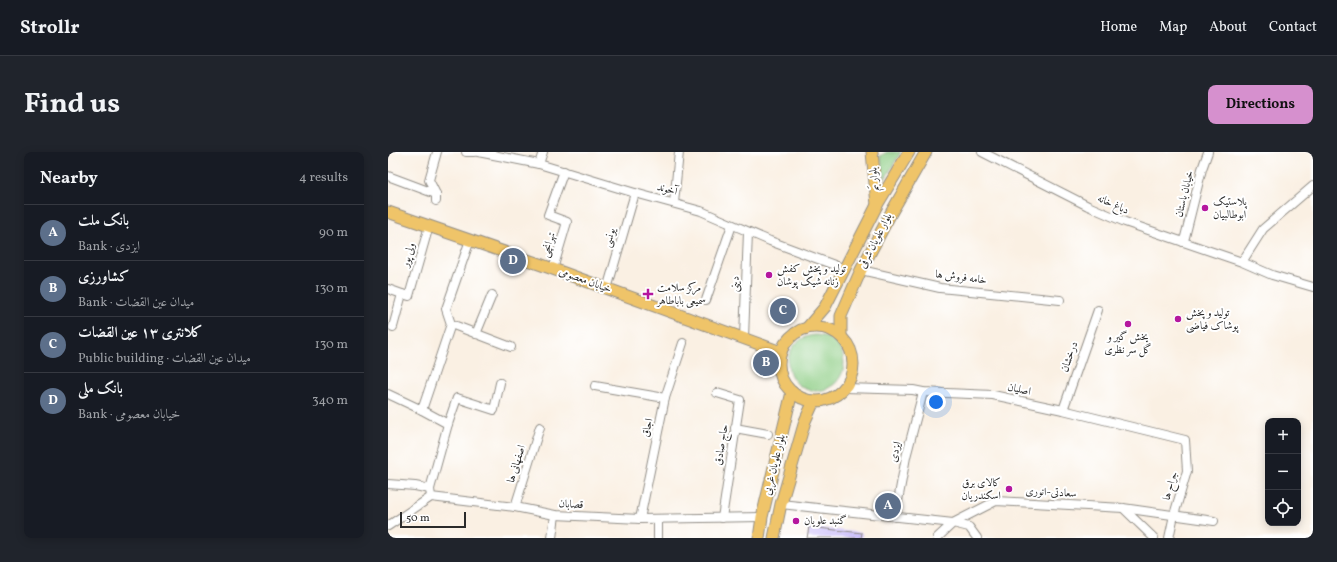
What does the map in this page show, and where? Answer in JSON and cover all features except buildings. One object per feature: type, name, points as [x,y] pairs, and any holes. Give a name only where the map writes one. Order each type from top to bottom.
[{"type":"main road","name":"بلوار بَم","points":[[872,152],[877,205]]},
{"type":"main road","name":"بلوار علویان شرقی","points":[[807,328],[825,307],[877,205],[909,152]]},
{"type":"main road","name":"بلوار علویان شرقی","points":[[840,335],[841,316],[861,270],[890,212],[926,152]]},
{"type":"main road","name":"خیابان معصومی","points":[[388,212],[607,288],[781,352]]},
{"type":"main road","points":[[819,326],[830,329],[840,335],[848,344],[853,354],[854,366],[851,378],[845,388],[836,395],[825,400],[814,401],[802,398],[792,392],[785,384],[780,373],[779,361],[781,352],[788,340],[797,332],[807,328],[819,326]]},
{"type":"main road","name":"بلوار علویان غربی","points":[[759,538],[762,517],[792,392]]},
{"type":"main road","name":"بلوار علویان غربی","points":[[774,538],[781,504],[805,420],[814,401]]},
{"type":"street","points":[[388,176],[436,197],[429,180],[437,152]]},
{"type":"street","points":[[466,152],[474,152]]},
{"type":"street","name":"آخوند","points":[[478,152],[539,164],[701,211],[748,232],[845,268]]},
{"type":"street","points":[[539,164],[542,152]]},
{"type":"street","points":[[674,203],[679,152]]},
{"type":"street","name":"دباغ خانه","points":[[982,152],[1125,222],[1242,262],[1272,275],[1313,286]]},
{"type":"street","name":"خیابان باستان","points":[[1183,242],[1208,152]]},
{"type":"street","name":"تهرانچی","points":[[552,269],[567,222],[548,215],[564,171]]},
{"type":"street","points":[[1242,262],[1263,229],[1313,186]]},
{"type":"street","name":"یونسی","points":[[607,288],[635,193]]},
{"type":"street","points":[[706,300],[732,225]]},
{"type":"street","name":"ولی پور","points":[[402,294],[409,296],[429,226]]},
{"type":"street","name":"دینی","points":[[744,338],[748,232]]},
{"type":"street","points":[[422,410],[451,324],[446,309],[470,240]]},
{"type":"street","name":"خامه فروش ها","points":[[861,270],[940,288],[1060,300]]},
{"type":"street","points":[[388,288],[402,294],[393,327]]},
{"type":"street","points":[[476,334],[492,295]]},
{"type":"street","name":"درخشان","points":[[1063,410],[1098,310]]},
{"type":"street","points":[[451,324],[511,347]]},
{"type":"street","name":"اجاق","points":[[640,519],[665,398],[683,343]]},
{"type":"street","points":[[388,526],[430,493],[448,424],[457,398],[494,410],[500,383]]},
{"type":"street","points":[[595,386],[665,398]]},
{"type":"street","name":"اصلیان","points":[[845,388],[913,390],[923,392],[993,395],[1063,410],[1185,440]]},
{"type":"street","name":"ایزدی","points":[[895,517],[906,457],[923,392]]},
{"type":"street","name":"حاج صادق","points":[[717,393],[740,400],[722,518]]},
{"type":"street","points":[[388,394],[448,424]]},
{"type":"street","name":"اصفهانی ها","points":[[515,507],[540,426]]},
{"type":"street","points":[[735,428],[768,434]]},
{"type":"street","name":"جراح ها","points":[[1169,538],[1174,515],[1188,471],[1185,440]]},
{"type":"street","name":"قصابان","points":[[388,484],[415,486],[430,493],[555,515],[640,519],[762,517]]},
{"type":"street","name":"سعادتی-انوری","points":[[937,538],[953,524],[996,501],[1123,508],[1214,521]]},
{"type":"street","points":[[781,504],[953,524],[969,527],[978,538]]},
{"type":"street","points":[[1123,508],[1154,538]]},
{"type":"street","points":[[552,538],[555,515]]},
{"type":"street","points":[[658,519],[658,538]]},
{"type":"green space","points":[[887,152],[901,152],[885,179],[880,156]]},
{"type":"green space","points":[[810,335],[822,335],[832,339],[840,347],[844,357],[844,369],[840,379],[832,387],[822,391],[810,391],[800,387],[792,379],[788,369],[788,357],[792,347],[800,339]]},
{"type":"place","name":"پلاستیک ابوطالبیان","points":[[1205,208]]},
{"type":"place","name":"بانک ملی","points":[[513,261]]},
{"type":"place","name":"تولید و پخش کفش زنانه شیک پوشان","points":[[769,275]]},
{"type":"place","name":"مرکز سلامت سمیعی باباطاهر","points":[[648,294]]},
{"type":"place","name":"کلانتری ۱۳ عین القضات","points":[[783,311]]},
{"type":"place","name":"تولید و پخش پوشاک فیاضی","points":[[1178,319]]},
{"type":"place","name":"پخش گیر و گل سر نظری","points":[[1128,324]]},
{"type":"place","name":"کشاورزی","points":[[766,363]]},
{"type":"place","name":"کالای برق اسکندریان","points":[[1009,489]]},
{"type":"place","name":"بانک ملت","points":[[888,506]]},
{"type":"place","name":"گنبد علویان","points":[[796,521]]}]
